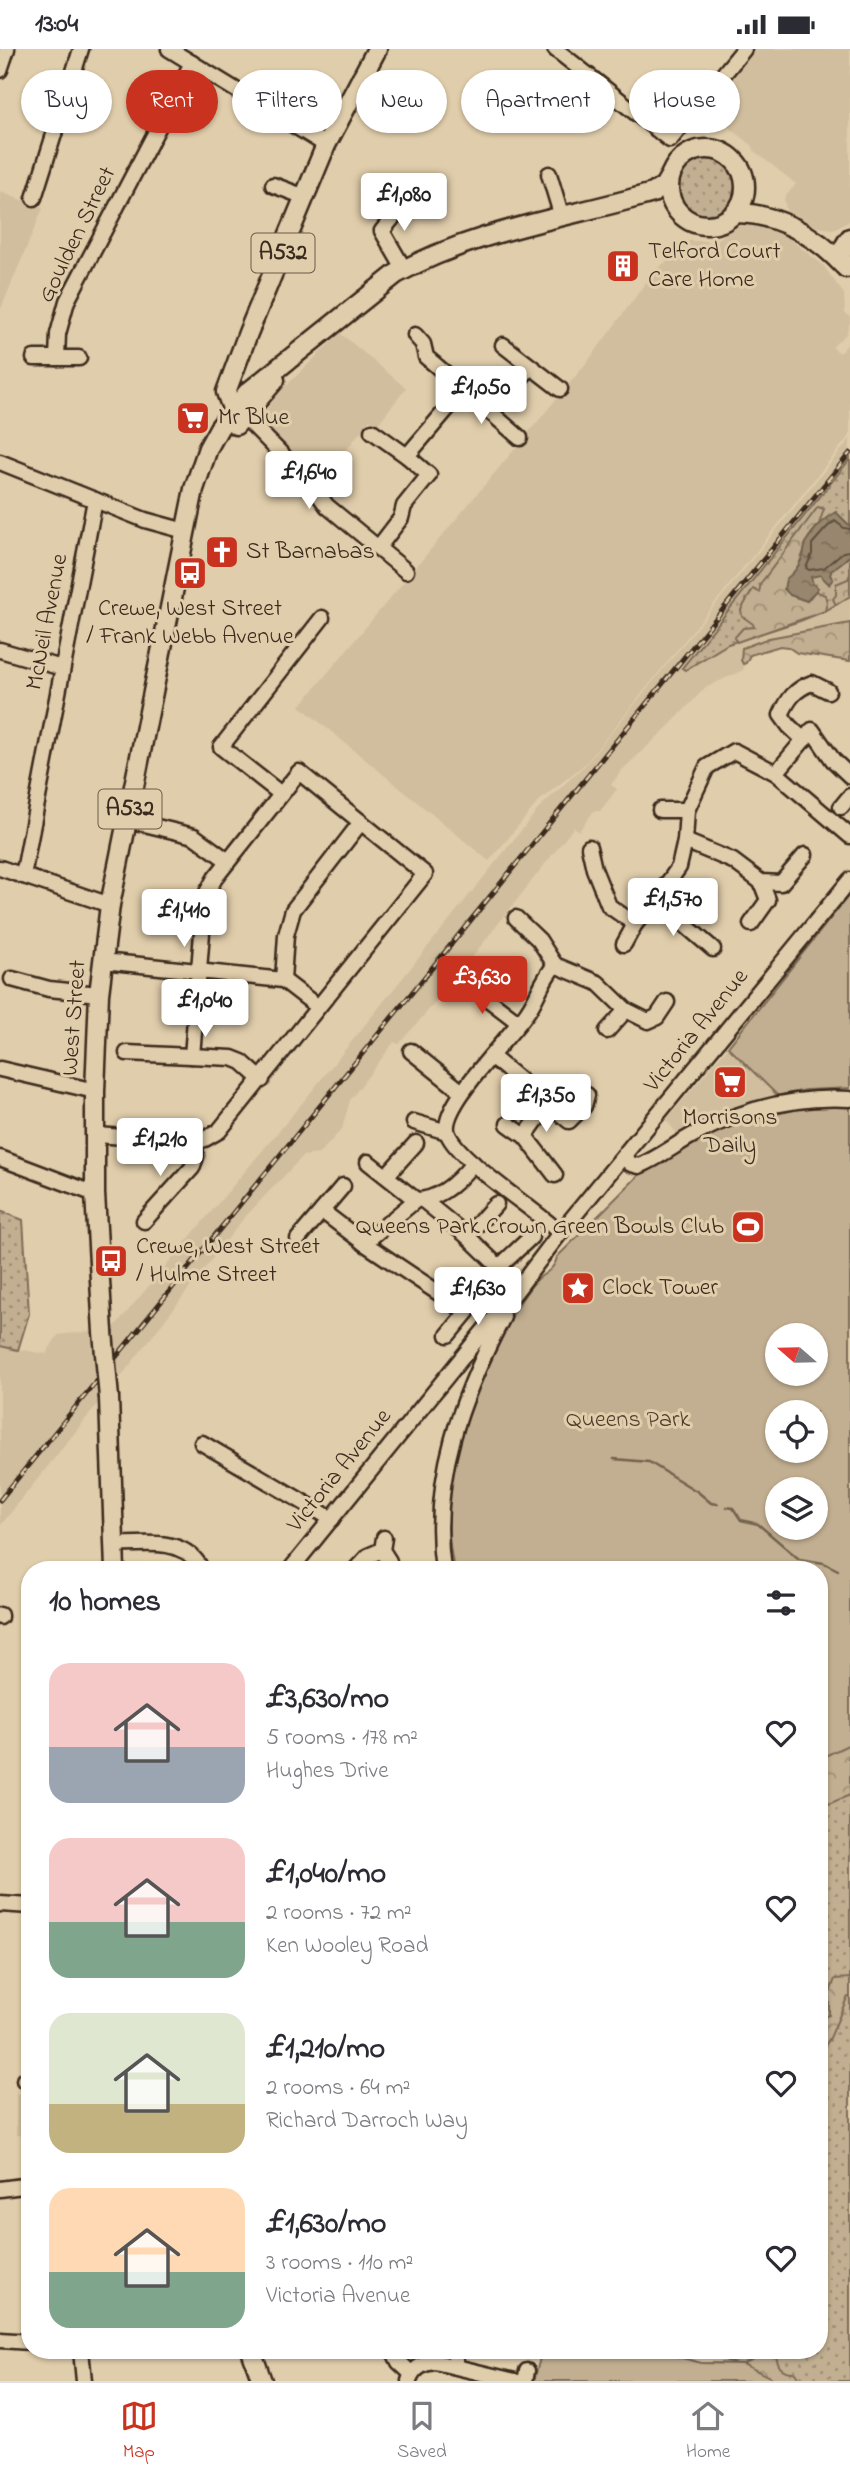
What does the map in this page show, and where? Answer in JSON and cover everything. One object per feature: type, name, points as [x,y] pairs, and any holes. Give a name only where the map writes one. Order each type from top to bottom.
[{"type":"main road","name":"A532","points":[[238,413],[226,393],[238,361],[326,145],[377,49]]},
{"type":"main road","points":[[619,203],[653,193],[664,186],[678,163],[687,155],[708,149],[728,155],[736,163],[745,183],[761,206],[779,221]]},
{"type":"main road","points":[[671,174],[669,186],[676,210]]},
{"type":"main road","points":[[619,203],[662,204],[676,210],[686,219],[705,225],[722,222],[735,213],[741,204],[745,183]]},
{"type":"main road","name":"West Street","points":[[114,1561],[109,1398],[95,1194],[99,994],[110,905],[185,531],[208,448],[252,397],[297,353],[404,269],[475,239],[619,203]]},
{"type":"main road","points":[[735,213],[749,213],[779,221],[816,240],[847,270]]},
{"type":"main road","points":[[816,240],[832,242],[850,238]]},
{"type":"main road","points":[[847,270],[841,255],[850,238]]},
{"type":"main road","points":[[238,361],[239,379],[252,397]]},
{"type":"main road","points":[[254,2359],[262,2381]]},
{"type":"street","points":[[0,70],[7,49]]},
{"type":"street","points":[[34,198],[81,49]]},
{"type":"street","points":[[169,49],[189,57],[326,145]]},
{"type":"street","points":[[555,49],[670,140],[744,49]]},
{"type":"street","name":"Goulden Street","points":[[57,358],[59,325],[67,301],[189,57]]},
{"type":"street","points":[[549,174],[562,217]]},
{"type":"street","points":[[273,185],[305,197]]},
{"type":"street","points":[[404,269],[382,231],[395,215],[425,203]]},
{"type":"street","points":[[415,335],[423,344],[426,357],[520,438]]},
{"type":"street","points":[[503,345],[560,389]]},
{"type":"street","points":[[34,358],[79,358]]},
{"type":"street","points":[[490,411],[531,367]]},
{"type":"street","points":[[407,456],[464,389]]},
{"type":"street","points":[[238,413],[311,484],[327,506],[406,571]]},
{"type":"street","points":[[372,431],[433,479],[404,506],[401,518],[378,548]]},
{"type":"street","points":[[0,462],[145,520],[185,531]]},
{"type":"street","name":"McNeil Avenue","points":[[23,876],[95,500]]},
{"type":"street","points":[[281,794],[221,747],[322,618]]},
{"type":"street","points":[[0,650],[62,668]]},
{"type":"street","points":[[828,691],[812,683],[800,687],[788,700],[781,715],[789,726],[808,735],[850,776]]},
{"type":"street","points":[[776,773],[808,735]]},
{"type":"street","points":[[624,944],[635,924],[679,867],[685,841],[687,810],[706,767],[734,751],[776,773],[850,836]]},
{"type":"street","points":[[96,1135],[195,1142],[219,1131],[425,874],[299,772],[208,887],[205,896],[192,1056]]},
{"type":"street","points":[[660,810],[687,810]]},
{"type":"street","points":[[128,820],[194,836],[228,861]]},
{"type":"street","points":[[283,980],[286,935],[293,910],[361,823]]},
{"type":"street","points":[[685,841],[733,861],[761,882],[768,901],[751,924]]},
{"type":"street","points":[[589,847],[594,869],[609,906],[635,924]]},
{"type":"street","points":[[761,882],[780,883],[805,855]]},
{"type":"street","points":[[0,868],[110,905]]},
{"type":"street","name":"Victoria Avenue","points":[[297,1561],[560,1233],[850,880]]},
{"type":"street","points":[[656,900],[713,949]]},
{"type":"street","points":[[516,918],[540,940],[555,965],[598,983],[626,1010],[648,1021],[657,1017],[667,1002]]},
{"type":"street","points":[[103,961],[283,980],[318,1007]]},
{"type":"street","points":[[447,1132],[446,1119],[462,1092],[528,1011],[543,979],[555,965]]},
{"type":"street","points":[[12,979],[49,989],[99,994]]},
{"type":"street","points":[[467,983],[519,1022]]},
{"type":"street","points":[[607,1031],[626,1010]]},
{"type":"street","points":[[411,1051],[462,1092]]},
{"type":"street","points":[[127,1053],[232,1058],[242,1062],[262,1080]]},
{"type":"street","points":[[492,1057],[569,1121],[584,1106],[587,1095]]},
{"type":"street","points":[[0,1069],[95,1091]]},
{"type":"street","points":[[623,1157],[631,1164],[639,1166],[712,1126],[750,1111],[796,1100],[850,1099]]},
{"type":"street","points":[[525,1136],[549,1103]]},
{"type":"street","points":[[414,1122],[447,1132],[473,1163],[560,1233]]},
{"type":"street","points":[[508,1124],[525,1136],[555,1175]]},
{"type":"street","points":[[144,1221],[192,1168],[196,1157],[195,1142]]},
{"type":"street","points":[[387,1175],[416,1143]]},
{"type":"street","points":[[0,1158],[95,1194]]},
{"type":"street","points":[[368,1162],[467,1236],[499,1267]]},
{"type":"street","points":[[364,1243],[420,1200],[456,1184],[473,1163]]},
{"type":"street","points":[[298,1239],[343,1186]]},
{"type":"street","points":[[467,1236],[496,1204]]},
{"type":"street","points":[[322,1211],[364,1243],[472,1308],[448,1335]]},
{"type":"street","points":[[491,1281],[499,1267],[531,1237]]},
{"type":"street","points":[[442,1561],[441,1493],[456,1423],[473,1379],[516,1291]]},
{"type":"street","points":[[456,1365],[473,1379]]},
{"type":"street","points":[[202,1443],[332,1519]]},
{"type":"street","points":[[114,1545],[172,1546],[191,1553],[196,1561]]},
{"type":"street","points":[[363,1561],[376,1551],[385,1550]]},
{"type":"street","points":[[0,1904],[21,1905]]},
{"type":"street","points":[[0,2189],[21,2187]]},
{"type":"street","points":[[0,2340],[21,2341]]},
{"type":"street","points":[[82,2359],[84,2381]]},
{"type":"street","points":[[398,2359],[411,2377],[421,2366],[431,2362],[515,2381]]},
{"type":"street","points":[[454,2366],[455,2359]]},
{"type":"shaded area","points":[[753,49],[850,49],[850,221],[835,229],[817,227],[786,210],[784,198],[796,184],[754,151],[753,146],[736,133],[740,133],[740,70],[736,70]]},
{"type":"shaded area","points":[[0,192],[43,208],[0,311]]},
{"type":"shaded area","points":[[755,221],[782,233],[823,265],[844,294],[845,313],[850,317],[850,322],[846,334],[832,347],[840,353],[850,341],[850,435],[586,763],[539,801],[489,861],[300,706],[589,360],[656,269],[676,255],[680,241],[705,241],[711,244],[737,226]]},
{"type":"shaded area","points":[[340,333],[406,388],[377,425],[370,419],[329,473],[318,463],[309,471],[262,422],[263,414],[279,393]]},
{"type":"shaded area","points":[[850,439],[850,459],[682,668],[685,670],[728,644],[825,611],[850,596],[850,623],[787,634],[742,648],[746,663],[743,670],[705,688],[621,771],[611,785],[617,789],[600,811],[594,811],[579,831],[574,827],[447,989],[399,1044],[394,1042],[350,1100],[342,1129],[319,1154],[303,1156],[243,1219],[116,1383],[112,1330],[299,1107],[540,807],[586,764]]},
{"type":"shaded area","points":[[728,1047],[778,1096],[725,1114],[678,1135],[666,1120]]},
{"type":"shaded area","points":[[91,1331],[100,1401],[0,1526],[0,1346],[46,1354],[58,1335]]},
{"type":"shaded area","points":[[16,2094],[21,2094],[21,2135],[16,2135]]},
{"type":"green space","points":[[701,159],[713,159],[727,167],[735,181],[733,198],[727,207],[713,215],[701,215],[684,203],[679,193],[679,181],[691,164]]},
{"type":"green space","points":[[850,459],[850,596],[825,611],[800,621],[728,644],[685,670],[682,668]]},
{"type":"green space","points":[[818,507],[824,509],[817,530],[809,537],[790,595],[807,601],[815,591],[825,595],[825,611],[737,642],[734,638],[743,628],[754,627],[742,616],[741,610],[753,589],[759,592],[761,583]]},
{"type":"green space","points":[[850,574],[850,596],[836,605],[833,599],[836,595],[836,584],[848,579]]},
{"type":"green space","points":[[850,623],[850,661],[797,653],[788,647],[780,646],[750,655],[746,663],[743,664],[741,660],[742,648],[769,638]]},
{"type":"green space","points":[[850,894],[850,1088],[806,1090],[778,1096],[728,1047]]},
{"type":"green space","name":"Queens Park","points":[[850,1106],[850,1744],[828,1755],[828,1561],[453,1561],[449,1537],[449,1503],[459,1443],[479,1383],[520,1302],[537,1279],[551,1269],[557,1257],[638,1176],[690,1143],[741,1121],[800,1109]]},
{"type":"green space","points":[[0,1211],[23,1220],[29,1314],[18,1350],[0,1346]]},
{"type":"green space","points":[[850,1719],[850,1795],[828,1804],[828,1728]]},
{"type":"green space","points":[[850,1791],[850,2381],[785,2381],[722,2359],[828,2359],[828,1802]]},
{"type":"green space","points":[[850,1978],[850,1996],[828,2041],[829,1995],[835,1979]]},
{"type":"green space","points":[[540,2359],[686,2359],[701,2363],[743,2364],[770,2377],[772,2381],[534,2381]]},
{"type":"green space","points":[[682,2359],[701,2363],[743,2364],[753,2359],[776,2359],[780,2367],[794,2372],[801,2381],[754,2381]]},
{"type":"water","points":[[836,512],[850,526],[850,556],[832,570],[830,575],[833,579],[829,584],[820,575],[811,577],[818,588],[807,601],[790,595],[784,589],[786,579],[800,563],[805,543],[819,525]]},
{"type":"waterway","points":[[614,1459],[649,1462],[711,1503],[718,1504]]},
{"type":"waterway","points":[[727,1507],[733,1508],[741,1520],[758,1524],[799,1559],[812,1561]]},
{"type":"waterway","points":[[828,1565],[838,1570]]},
{"type":"railway","points":[[0,1500],[850,453]]},
{"type":"place","name":"Telford Court Care Home","points":[[623,266]]},
{"type":"place","name":"Mr Blue","points":[[193,418]]},
{"type":"place","name":"St Barnabas","points":[[222,552]]},
{"type":"place","name":"Crewe, West Street / Frank Webb Avenue","points":[[190,573]]},
{"type":"place","name":"Morrisons Daily","points":[[730,1082]]},
{"type":"place","name":"Queens Park Crown Green Bowls Club","points":[[748,1227]]},
{"type":"place","name":"Crewe, West Street / Hulme Street","points":[[111,1261]]},
{"type":"place","name":"Clock Tower","points":[[578,1288]]}]
